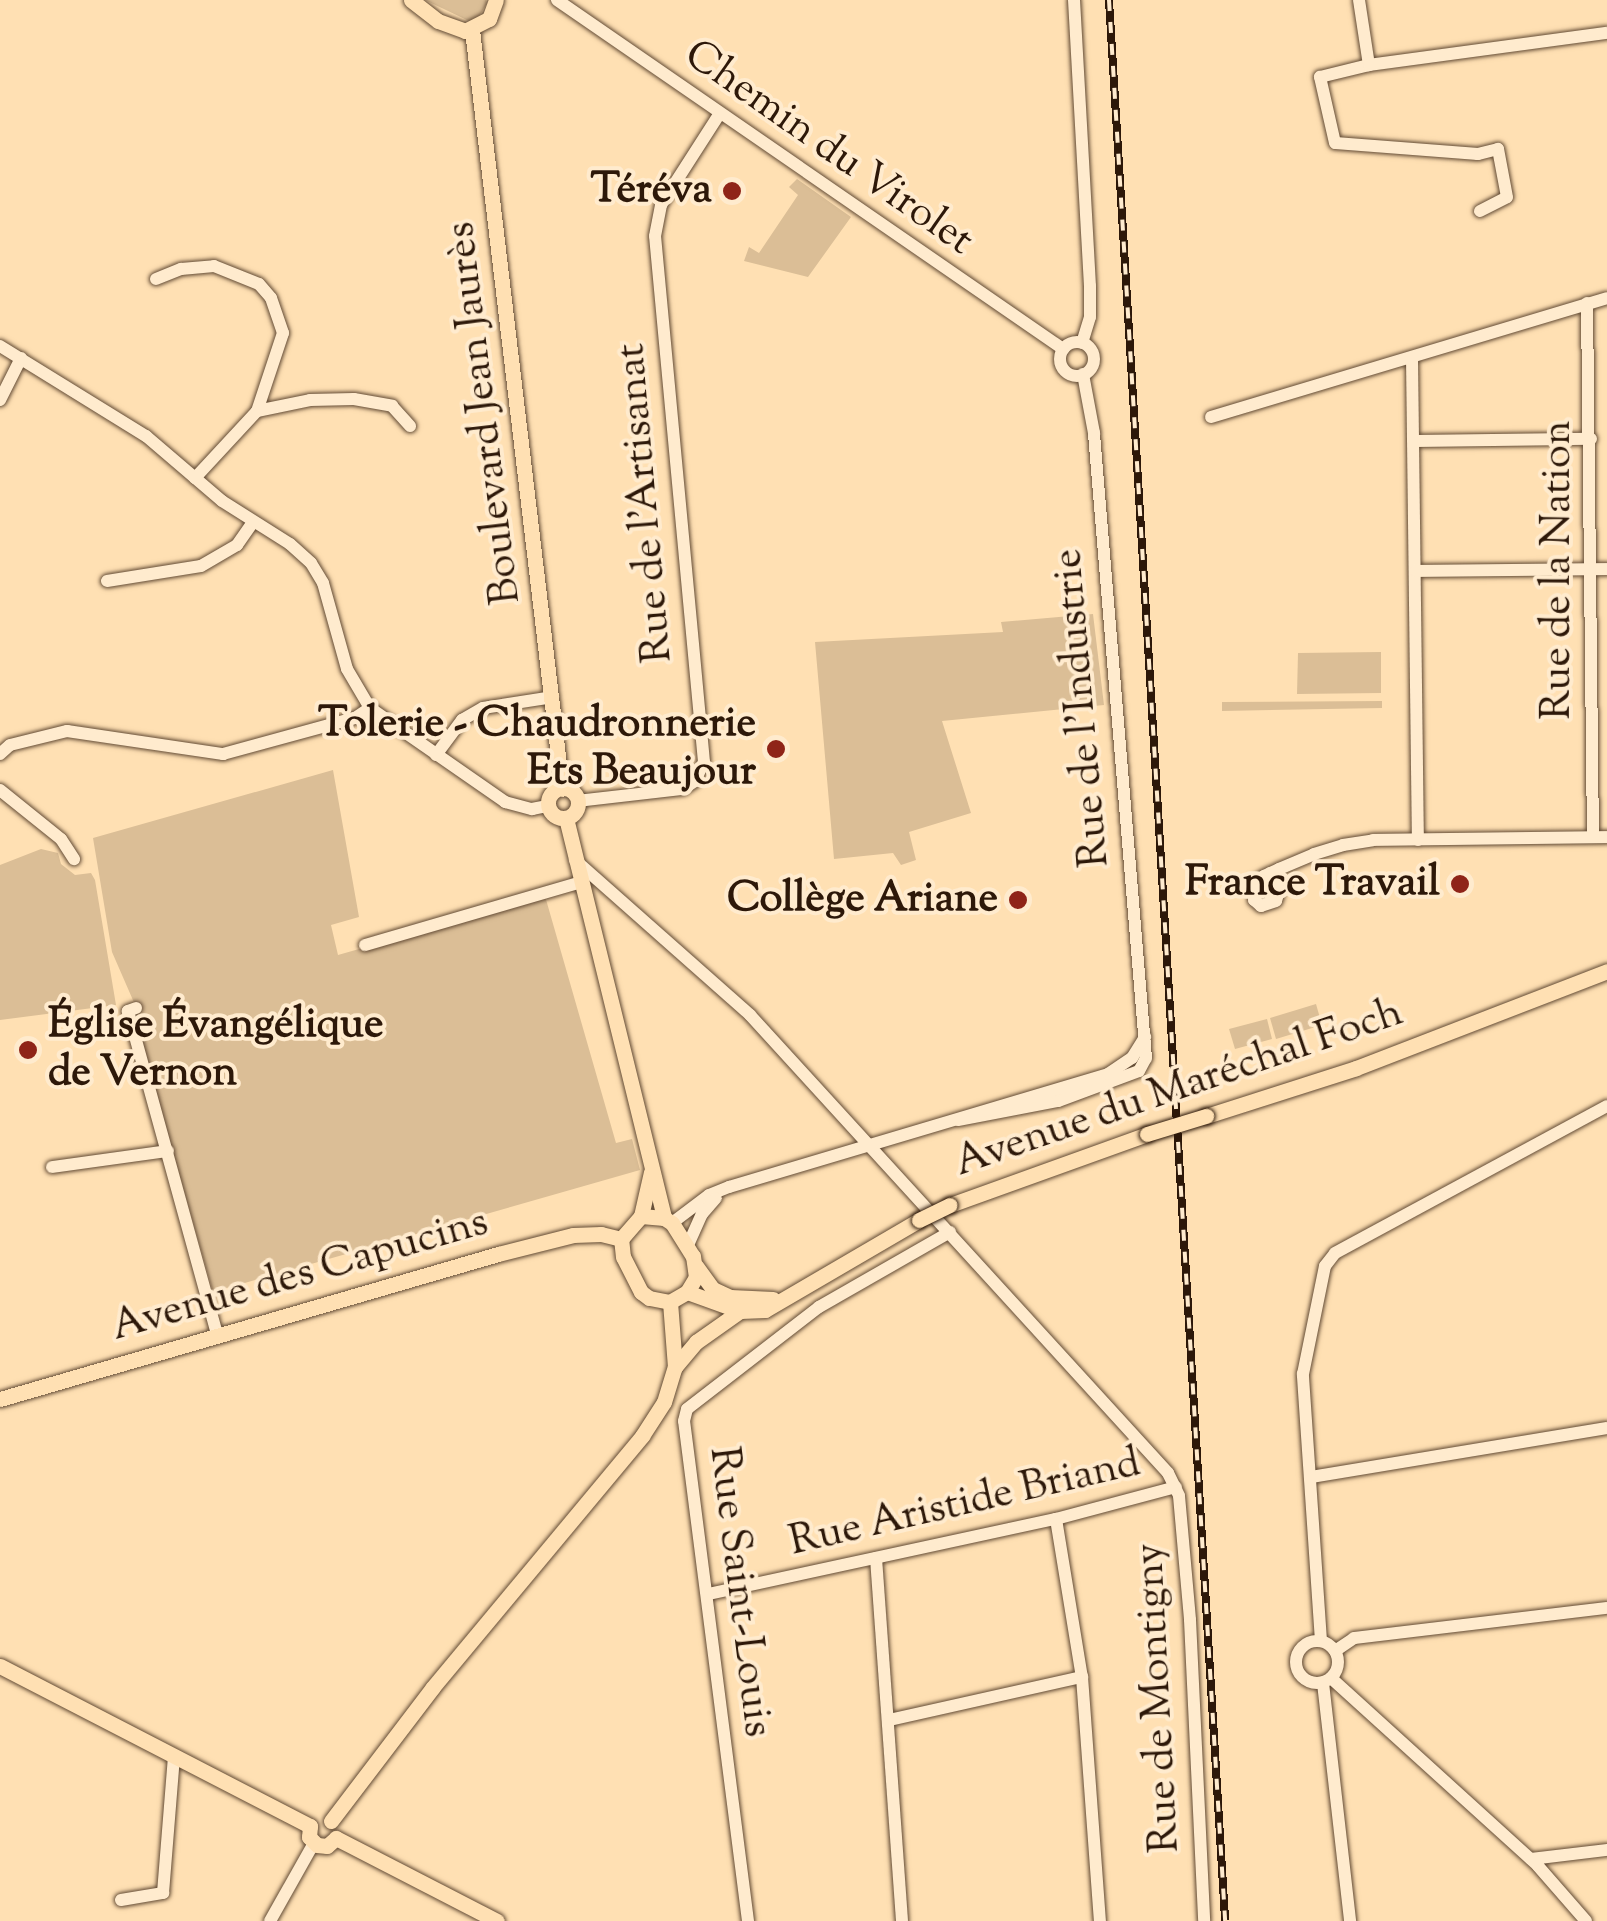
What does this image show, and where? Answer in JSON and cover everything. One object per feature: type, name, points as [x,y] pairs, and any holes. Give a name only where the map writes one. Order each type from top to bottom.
[{"type":"main road","points":[[410,0],[448,27],[472,30],[490,18],[496,0]]},
{"type":"main road","name":"Boulevard Jean Jaurès","points":[[472,30],[562,789]]},
{"type":"main road","points":[[562,789],[571,791],[577,801],[576,809],[566,818],[554,816],[548,806],[552,794],[562,789]]},
{"type":"main road","points":[[566,818],[651,1172],[668,1220],[688,1245],[696,1266],[713,1289],[730,1297],[787,1299]]},
{"type":"main road","name":"Avenue du Maréchal Foch","points":[[740,1310],[765,1310],[787,1299],[950,1205],[1147,1134],[1356,1068],[1607,971]]},
{"type":"main road","points":[[651,1172],[641,1216],[620,1239],[622,1257],[642,1292],[660,1302],[670,1302],[687,1292],[696,1278],[696,1266]]},
{"type":"main road","points":[[641,1216],[668,1220]]},
{"type":"main road","name":"Avenue des Capucins","points":[[0,1399],[573,1235],[602,1234],[620,1239]]},
{"type":"main road","points":[[687,1292],[740,1310]]},
{"type":"main road","points":[[310,1826],[314,1844],[327,1846],[333,1830],[433,1687],[642,1436],[664,1402],[675,1366],[670,1302]]},
{"type":"main road","points":[[675,1366],[696,1342],[740,1310]]},
{"type":"main road","points":[[0,1666],[310,1826]]},
{"type":"main road","points":[[310,1826],[320,1818],[333,1830],[497,1921]]},
{"type":"street","name":"Chemin du Virolet","points":[[558,0],[1063,349]]},
{"type":"street","points":[[1074,0],[1090,286],[1090,317],[1082,343]]},
{"type":"street","points":[[1360,0],[1369,65]]},
{"type":"street","points":[[1480,211],[1507,197],[1498,149],[1478,154],[1335,143],[1330,138],[1320,78],[1369,65],[1607,33]]},
{"type":"street","name":"Rue de l'Artisanat","points":[[577,801],[683,788],[695,782],[704,762],[655,236],[661,205],[720,113]]},
{"type":"street","points":[[156,279],[182,269],[214,266],[259,284],[271,298],[283,333],[257,411],[195,478]]},
{"type":"street","points":[[1211,417],[1607,298]]},
{"type":"street","name":"Rue de la Nation","points":[[1588,303],[1600,837]]},
{"type":"street","points":[[1082,343],[1091,350],[1094,361],[1084,374],[1064,369],[1063,349],[1082,343]]},
{"type":"street","points":[[0,346],[146,436],[195,478],[311,563],[324,583],[347,668],[376,712],[505,802],[532,809],[548,806]]},
{"type":"street","points":[[0,400],[21,358]]},
{"type":"street","points":[[1412,358],[1418,840]]},
{"type":"street","name":"Rue de l'Industrie","points":[[958,1120],[1058,1101],[1142,1069],[1146,1038],[1094,433],[1084,374]]},
{"type":"street","points":[[257,411],[310,400],[354,399],[392,406],[410,426]]},
{"type":"street","points":[[1414,441],[1591,439]]},
{"type":"street","points":[[107,581],[201,566],[237,545],[253,522]]},
{"type":"street","points":[[1416,571],[1607,569]]},
{"type":"street","points":[[436,755],[462,720],[483,708],[553,697]]},
{"type":"street","points":[[3,747],[67,731],[223,754],[376,712]]},
{"type":"street","points":[[0,790],[61,839],[74,858]]},
{"type":"street","points":[[1270,873],[1342,845],[1600,837]]},
{"type":"street","name":"Rue de Montigny","points":[[573,858],[750,1016],[1168,1473],[1176,1487],[1192,1639],[1204,1921]]},
{"type":"street","points":[[365,945],[579,883]]},
{"type":"street","points":[[136,1008],[128,1010],[217,1336]]},
{"type":"street","points":[[668,1220],[729,1186],[1108,1074],[1136,1054],[1146,1038]]},
{"type":"street","points":[[1320,1641],[1303,1374],[1325,1266],[1335,1252],[1607,1106]]},
{"type":"street","points":[[52,1167],[168,1152]]},
{"type":"street","points":[[688,1245],[702,1214],[729,1186]]},
{"type":"street","name":"Rue Saint-Louis","points":[[748,1921],[684,1420],[687,1409],[819,1307],[950,1232]]},
{"type":"street","points":[[1311,1477],[1607,1428]]},
{"type":"street","name":"Rue Aristide Briand","points":[[708,1594],[1056,1519],[1176,1487]]},
{"type":"street","points":[[1056,1519],[1082,1677],[1100,1921]]},
{"type":"street","points":[[876,1558],[902,1921]]},
{"type":"street","points":[[1335,1651],[1354,1638],[1607,1608]]},
{"type":"street","points":[[1320,1641],[1335,1651],[1338,1660],[1327,1680],[1350,1921]]},
{"type":"street","points":[[1320,1641],[1302,1648],[1297,1668],[1312,1683],[1327,1680]]},
{"type":"street","points":[[889,1720],[1082,1677]]},
{"type":"street","points":[[1327,1680],[1531,1859],[1586,1921]]},
{"type":"street","points":[[121,1900],[163,1892],[174,1756]]},
{"type":"street","points":[[270,1921],[314,1844]]},
{"type":"street","points":[[1531,1859],[1607,1850]]},
{"type":"shaded area","points":[[425,0],[487,3],[478,18],[469,21]]},
{"type":"shaded area","points":[[797,179],[851,217],[808,277],[744,261],[749,247],[759,253],[798,195],[789,187]]},
{"type":"shaded area","points":[[1093,614],[1104,705],[942,721],[971,813],[909,832],[916,860],[901,865],[893,853],[834,859],[815,642],[1003,632],[1001,622]]},
{"type":"shaded area","points":[[1381,652],[1381,693],[1297,694],[1298,653]]},
{"type":"shaded area","points":[[1382,701],[1382,708],[1222,711],[1222,702]]},
{"type":"shaded area","points":[[333,770],[359,917],[331,925],[338,955],[545,896],[616,1143],[632,1139],[640,1170],[213,1292],[137,1026],[139,1014],[112,952],[93,838]]},
{"type":"shaded area","points":[[41,849],[58,853],[61,864],[75,875],[91,873],[95,880],[116,1005],[0,1020],[0,865]]},
{"type":"shaded area","points":[[1316,1004],[1322,1025],[1276,1039],[1270,1018]]},
{"type":"shaded area","points":[[1267,1019],[1272,1039],[1235,1049],[1229,1029]]},
{"type":"railway","points":[[1109,0],[1225,1921]]},
{"type":"place","name":"Téréva","points":[[732,191]]},
{"type":"place","name":"Tolerie - Chaudronnerie Ets Beaujour","points":[[776,749]]},
{"type":"place","name":"France Travail","points":[[1460,884]]},
{"type":"place","name":"Collège Ariane","points":[[1018,900]]},
{"type":"place","name":"Église Évangélique de Vernon","points":[[28,1050]]}]
